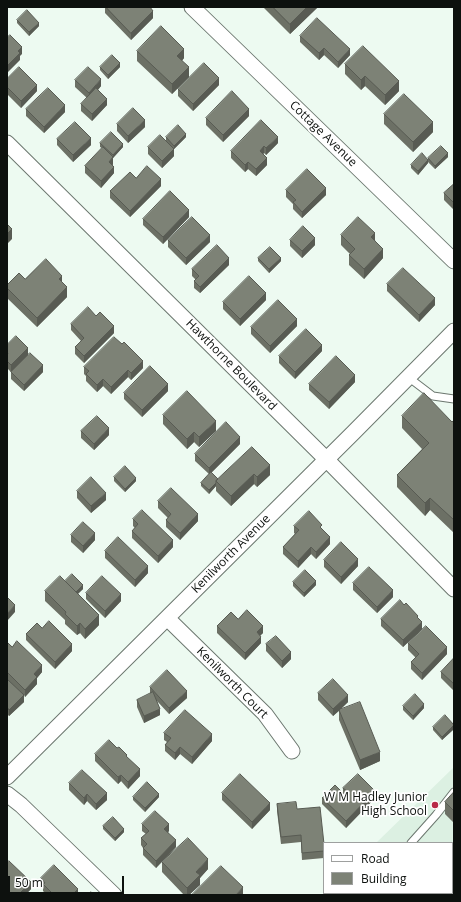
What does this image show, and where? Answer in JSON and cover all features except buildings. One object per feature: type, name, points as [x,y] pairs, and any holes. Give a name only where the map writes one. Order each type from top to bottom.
[{"type":"street","name":"Cottage Avenue","points":[[192,7],[454,261]]},
{"type":"street","name":"Hawthorne Boulevard","points":[[7,143],[326,459],[454,589]]},
{"type":"street","name":"Kenilworth Avenue","points":[[7,777],[454,331]]},
{"type":"street","name":"Kenilworth Court","points":[[167,618],[265,714],[292,751]]},
{"type":"street","points":[[7,794],[21,805],[114,895]]},
{"type":"lane","points":[[408,377],[433,396],[454,399]]},
{"type":"lane","points":[[412,842],[454,792]]},
{"type":"shaded area","name":"W M Hadley Junior High School","points":[[454,767],[454,895],[324,895],[453,894],[453,842],[377,842]]},
{"type":"place","name":"W M Hadley Junior High School","points":[[435,805]]}]
